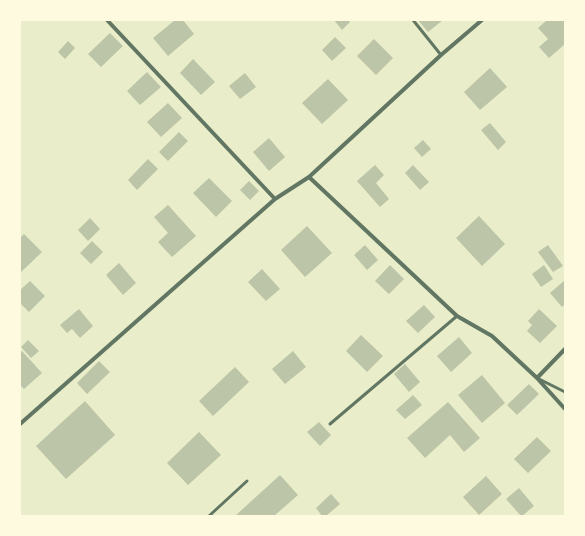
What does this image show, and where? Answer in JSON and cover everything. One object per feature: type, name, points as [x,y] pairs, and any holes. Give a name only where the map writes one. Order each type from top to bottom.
[{"type":"street","points":[[107,20],[275,199]]},
{"type":"street","points":[[20,424],[275,199],[309,177],[441,55],[482,20]]},
{"type":"street","points":[[309,177],[457,316],[492,336],[537,378],[565,409]]},
{"type":"street","points":[[537,378],[565,349]]},
{"type":"lane","points":[[413,20],[441,55]]},
{"type":"lane","points":[[330,424],[457,316]]},
{"type":"lane","points":[[537,378],[565,392]]},
{"type":"lane","points":[[209,516],[247,481]]},
{"type":"building","points":[[175,20],[183,20],[194,34],[168,56],[153,38]]},
{"type":"building","points":[[334,20],[348,20],[350,22],[342,30]]},
{"type":"building","points":[[418,20],[443,20],[428,32]]},
{"type":"building","points":[[547,20],[565,20],[565,44],[549,58],[539,47],[548,39],[538,28]]},
{"type":"building","points":[[110,33],[123,46],[101,67],[88,54]]},
{"type":"building","points":[[335,37],[346,48],[332,61],[322,50]]},
{"type":"building","points":[[374,39],[393,58],[376,75],[357,56]]},
{"type":"building","points":[[68,41],[75,48],[65,59],[58,52]]},
{"type":"building","points":[[193,59],[215,82],[201,95],[180,73]]},
{"type":"building","points":[[490,68],[507,87],[480,110],[464,92]]},
{"type":"building","points":[[147,72],[161,87],[140,105],[127,91]]},
{"type":"building","points":[[245,73],[256,87],[240,99],[229,86]]},
{"type":"building","points":[[328,79],[348,100],[322,124],[302,103]]},
{"type":"building","points":[[168,103],[182,118],[161,137],[147,122]]},
{"type":"building","points":[[490,123],[506,142],[498,150],[481,130]]},
{"type":"building","points":[[179,132],[188,141],[168,161],[159,152]]},
{"type":"building","points":[[269,138],[285,157],[269,171],[253,152]]},
{"type":"building","points":[[423,140],[431,149],[422,157],[414,148]]},
{"type":"building","points":[[148,159],[158,169],[137,190],[128,180]]},
{"type":"building","points":[[375,165],[384,175],[376,183],[389,199],[380,207],[357,181]]},
{"type":"building","points":[[413,165],[429,182],[420,190],[405,173]]},
{"type":"building","points":[[209,178],[232,201],[216,217],[193,193]]},
{"type":"building","points":[[249,181],[259,191],[250,200],[240,190]]},
{"type":"building","points":[[168,205],[196,236],[172,257],[158,242],[168,233],[154,217]]},
{"type":"building","points":[[479,216],[505,244],[482,266],[456,238]]},
{"type":"building","points":[[90,218],[100,229],[88,241],[78,230]]},
{"type":"building","points":[[307,226],[332,253],[305,277],[281,250]]},
{"type":"building","points":[[24,234],[42,252],[20,273],[20,238]]},
{"type":"building","points":[[92,241],[103,252],[91,264],[80,253]]},
{"type":"building","points":[[365,245],[378,260],[367,270],[354,255]]},
{"type":"building","points":[[548,245],[563,266],[553,272],[538,252]]},
{"type":"building","points":[[119,263],[136,283],[123,295],[106,275]]},
{"type":"building","points":[[390,265],[404,279],[389,294],[375,281]]},
{"type":"building","points":[[544,265],[553,279],[541,287],[532,274]]},
{"type":"building","points":[[262,269],[280,289],[266,301],[248,282]]},
{"type":"building","points":[[565,280],[565,304],[562,307],[550,293]]},
{"type":"building","points":[[30,281],[45,296],[29,312],[20,303],[20,290]]},
{"type":"building","points":[[424,305],[435,317],[418,333],[406,321]]},
{"type":"building","points":[[79,309],[93,326],[80,338],[72,329],[67,333],[60,325]]},
{"type":"building","points":[[539,309],[557,326],[540,343],[527,331],[532,325],[528,321]]},
{"type":"building","points":[[361,335],[383,356],[367,372],[346,351]]},
{"type":"building","points":[[459,337],[472,353],[451,372],[437,356]]},
{"type":"building","points":[[28,340],[39,351],[31,358],[21,347]]},
{"type":"building","points":[[22,351],[42,373],[24,389],[20,385],[20,353]]},
{"type":"building","points":[[293,351],[306,367],[285,384],[272,369]]},
{"type":"building","points":[[99,361],[110,372],[87,394],[77,383]]},
{"type":"building","points":[[405,364],[420,382],[409,392],[394,374]]},
{"type":"building","points":[[235,367],[249,382],[213,416],[199,401]]},
{"type":"building","points":[[482,375],[505,403],[482,423],[458,395]]},
{"type":"building","points":[[529,384],[539,394],[517,415],[507,405]]},
{"type":"building","points":[[413,395],[422,405],[405,419],[396,410]]},
{"type":"building","points":[[85,401],[115,435],[66,479],[36,446]]},
{"type":"building","points":[[448,402],[480,438],[464,452],[450,435],[425,458],[407,438]]},
{"type":"building","points":[[319,422],[331,435],[320,446],[307,432]]},
{"type":"building","points":[[199,432],[221,455],[188,485],[167,463]]},
{"type":"building","points":[[537,437],[551,451],[528,473],[514,459]]},
{"type":"building","points":[[280,475],[298,495],[274,516],[235,516]]},
{"type":"building","points":[[486,476],[502,494],[479,515],[463,497]]},
{"type":"building","points":[[519,488],[534,506],[522,516],[506,499]]},
{"type":"building","points":[[331,494],[340,504],[326,516],[322,516],[316,508]]}]
